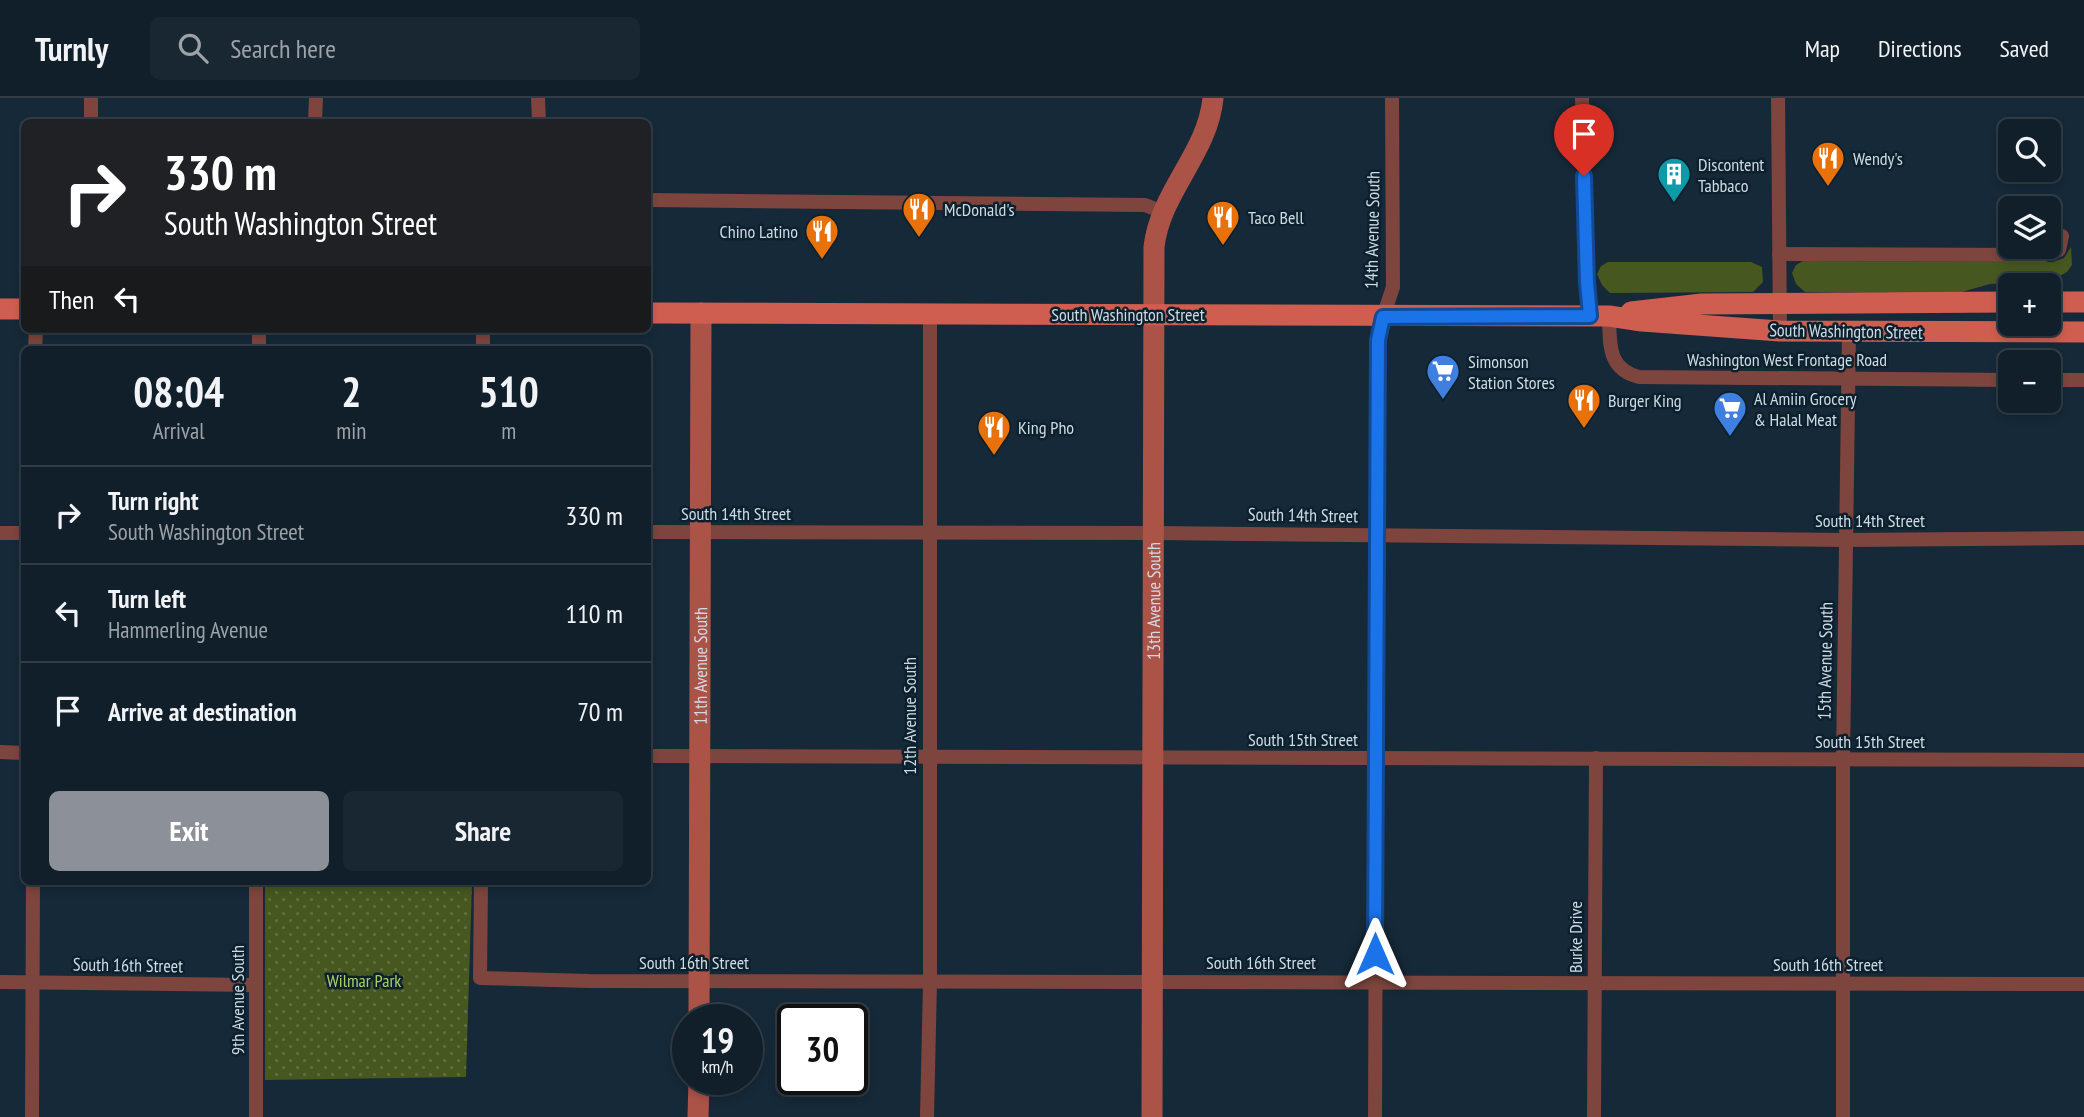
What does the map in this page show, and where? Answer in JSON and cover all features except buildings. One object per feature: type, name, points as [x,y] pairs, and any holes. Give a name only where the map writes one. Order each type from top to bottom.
[{"type":"main road","name":"South Washington Street","points":[[1600,316],[1702,304],[1998,302]]},
{"type":"main road","points":[[2061,302],[2084,302]]},
{"type":"main road","points":[[0,309],[21,309]]},
{"type":"main road","name":"South Washington Street","points":[[651,313],[1600,316],[1656,323],[1780,331],[2084,332]]},
{"type":"street","points":[[91,98],[91,119]]},
{"type":"street","points":[[315,119],[316,98]]},
{"type":"street","points":[[538,98],[539,119]]},
{"type":"street","name":"13th Avenue South","points":[[1152,1117],[1154,247],[1155,233],[1163,212],[1208,128],[1213,98]]},
{"type":"street","name":"14th Avenue South","points":[[1375,1117],[1378,340],[1393,287],[1392,98]]},
{"type":"street","points":[[1582,98],[1587,282],[1600,316]]},
{"type":"street","points":[[1779,98],[1780,331]]},
{"type":"street","points":[[651,200],[1145,205],[1163,212]]},
{"type":"street","points":[[1779,254],[2044,255],[2059,250],[2062,236]]},
{"type":"street","name":"11th Avenue South","points":[[699,1004],[701,313]]},
{"type":"street","name":"12th Avenue South","points":[[927,1117],[930,982],[930,314]]},
{"type":"street","name":"Washington West Frontage Road","points":[[1600,316],[1617,364],[1629,375],[1639,377],[1998,380]]},
{"type":"street","name":"15th Avenue South","points":[[1843,1117],[1843,760],[1849,331]]},
{"type":"street","points":[[2061,380],[2084,380]]},
{"type":"street","name":"South 14th Street","points":[[651,532],[1153,533],[1846,540],[2084,538]]},
{"type":"street","points":[[0,533],[21,533]]},
{"type":"street","points":[[0,752],[21,753]]},
{"type":"street","name":"South 15th Street","points":[[651,756],[2084,760]]},
{"type":"street","name":"Burke Drive","points":[[1594,1117],[1596,758]]},
{"type":"street","points":[[32,1117],[33,885]]},
{"type":"street","name":"9th Avenue South","points":[[256,885],[256,1117]]},
{"type":"street","name":"South 16th Street","points":[[481,885],[481,978],[589,981],[2084,984]]},
{"type":"street","name":"South 16th Street","points":[[0,982],[256,985]]},
{"type":"street","points":[[698,1117],[699,1095]]},
{"type":"green space","points":[[2071,247],[2072,265],[2061,275],[2061,273],[1998,273],[1998,284],[1958,293],[1805,292],[1796,284],[1792,273],[1796,265],[1803,261],[2053,262],[2064,258]]},
{"type":"green space","points":[[1608,262],[1751,262],[1762,267],[1763,282],[1753,292],[1610,293],[1597,274],[1601,266]]},
{"type":"green space","name":"Wilmar Park","points":[[265,885],[472,885],[466,1077],[265,1080]]},
{"type":"place","name":"Wendy's","points":[[1828,188]]},
{"type":"place","name":"Discontent Tabbaco","points":[[1674,204]]},
{"type":"place","name":"McDonald's","points":[[919,239]]},
{"type":"place","name":"Taco Bell","points":[[1223,247]]},
{"type":"place","name":"Chino Latino","points":[[822,261]]},
{"type":"place","name":"Simonson Station Stores","points":[[1443,401]]},
{"type":"place","name":"Burger King","points":[[1584,430]]},
{"type":"place","name":"Al Amiin Grocery & Halal Meat","points":[[1730,438]]},
{"type":"place","name":"King Pho","points":[[994,457]]},
{"type":"route","points":[[1375,954],[1378,340],[1383,317],[1590,316],[1584,176]]}]
